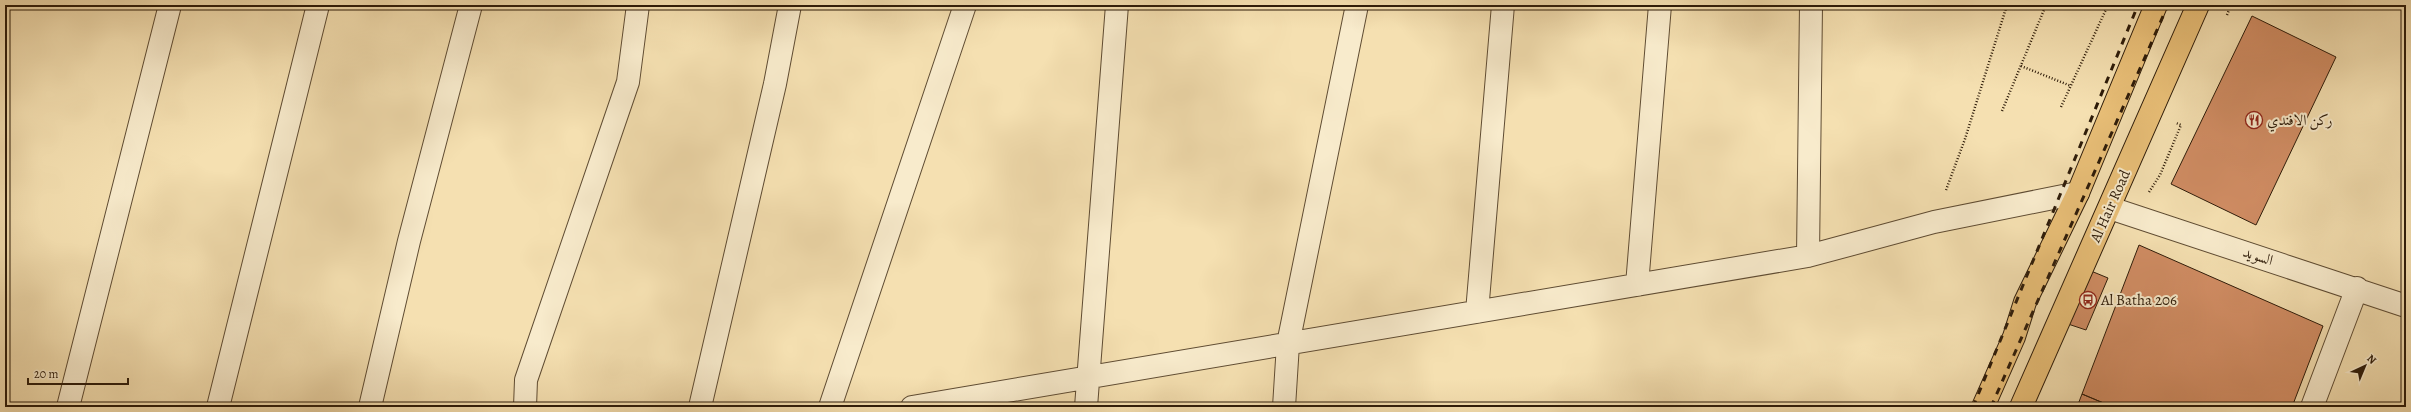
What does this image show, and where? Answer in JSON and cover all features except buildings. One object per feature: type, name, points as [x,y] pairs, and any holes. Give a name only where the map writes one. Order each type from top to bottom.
[{"type":"main road","points":[[1983,407],[2014,337],[2026,302],[2078,193],[2156,5]]},
{"type":"main road","name":"Al Hair Road","points":[[2021,407],[2110,208],[2198,5]]},
{"type":"street","points":[[68,407],[170,5]]},
{"type":"street","points":[[218,407],[318,5]]},
{"type":"street","points":[[370,407],[409,241],[471,5]]},
{"type":"street","points":[[525,407],[526,380],[628,82],[638,5]]},
{"type":"street","points":[[700,407],[773,92],[790,5]]},
{"type":"street","points":[[830,407],[965,5]]},
{"type":"street","points":[[1086,407],[1087,378],[1117,5]]},
{"type":"street","points":[[1284,407],[1288,344],[1357,5]]},
{"type":"street","points":[[1477,312],[1503,5]]},
{"type":"street","points":[[1637,285],[1660,5]]},
{"type":"street","points":[[1808,256],[1811,5]]},
{"type":"street","points":[[923,406],[1808,256],[1934,222],[2078,193]]},
{"type":"street","name":"السويد","points":[[2110,208],[2357,288],[2406,306]]},
{"type":"street","points":[[2312,407],[2357,288]]},
{"type":"path","points":[[1934,222],[1965,139],[2007,5]]},
{"type":"path","points":[[2002,111],[2046,5]]},
{"type":"path","points":[[2061,107],[2108,5]]},
{"type":"path","points":[[2021,66],[2071,86]]},
{"type":"path","points":[[2160,175],[2181,125]]},
{"type":"railway","points":[[1973,407],[2138,5]]},
{"type":"railway","points":[[1991,407],[2168,5]]},
{"type":"place","name":"ركن الافندي","points":[[2254,120]]},
{"type":"place","name":"Al Batha 206","points":[[2088,300]]}]
